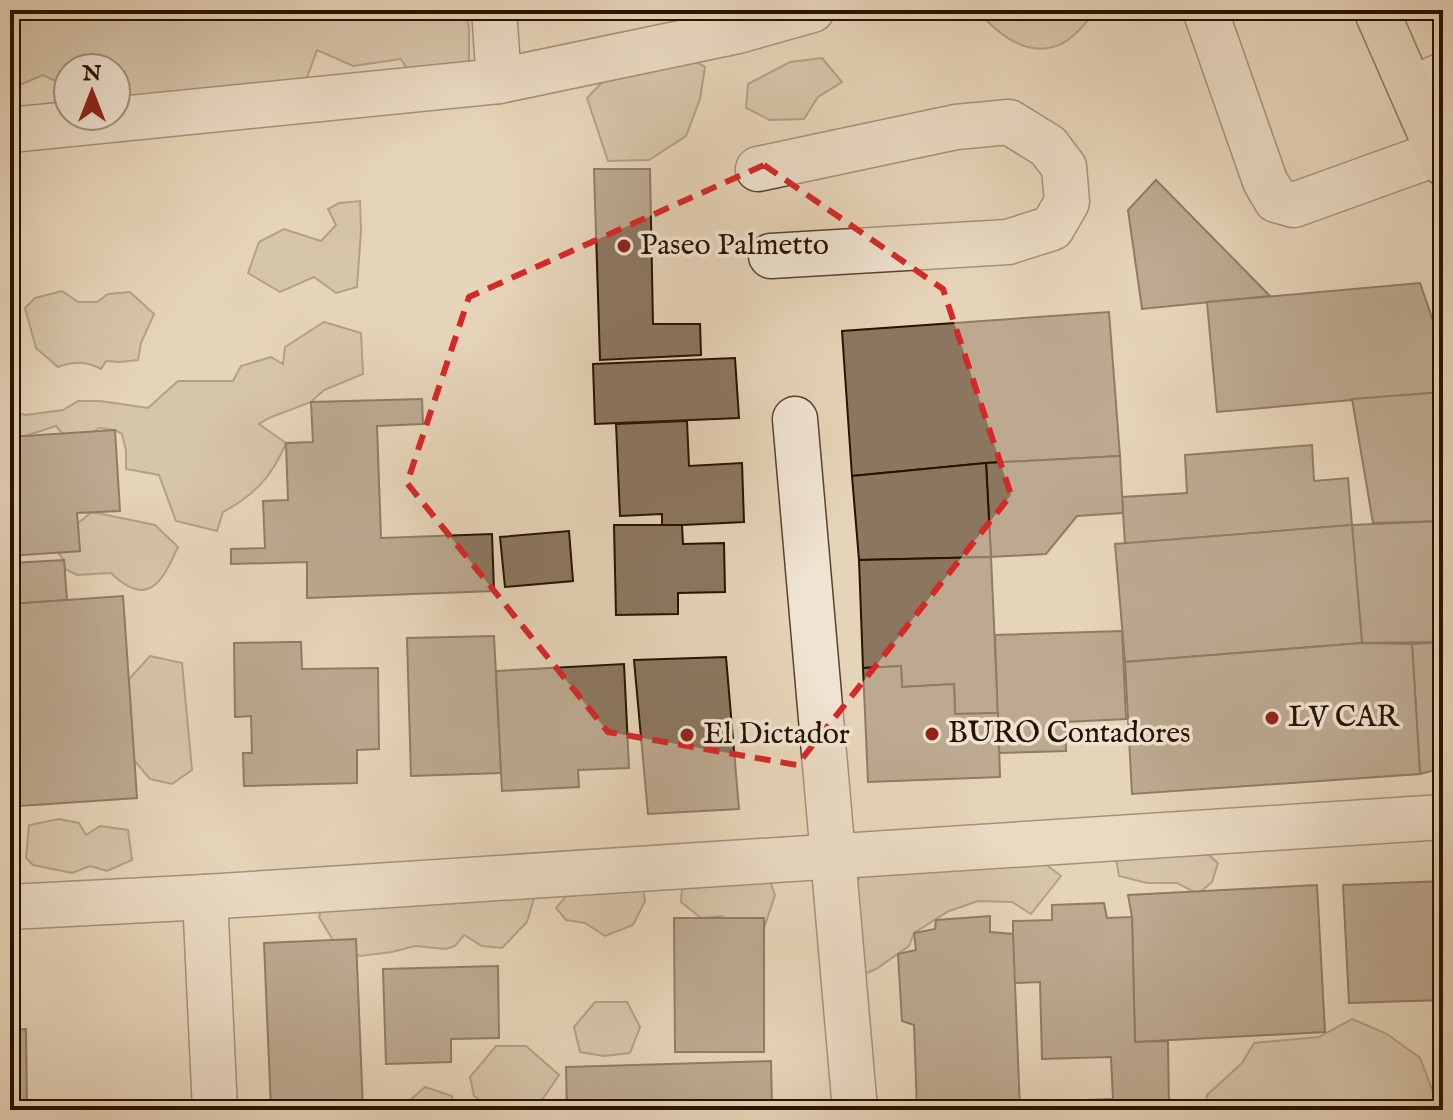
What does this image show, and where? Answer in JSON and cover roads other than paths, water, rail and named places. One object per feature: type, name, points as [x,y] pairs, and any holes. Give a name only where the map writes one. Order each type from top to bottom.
[{"type":"main road","points":[[1376,10],[1427,82],[1441,158]]},
{"type":"street","points":[[494,10],[499,81]]},
{"type":"street","points":[[10,130],[499,81],[738,31],[812,10]]},
{"type":"street","points":[[1205,10],[1265,181],[1276,200],[1294,205],[1441,158]]},
{"type":"street","points":[[758,169],[956,127],[1009,122],[1048,146],[1064,167],[1067,202],[1052,228],[1008,242],[771,256]]},
{"type":"street","points":[[795,419],[855,1110]]},
{"type":"street","points":[[10,907],[1443,817]]},
{"type":"street","points":[[205,897],[215,1110]]},
{"type":"place","name":"Paseo Palmetto","points":[[624,246]]},
{"type":"place","name":"LV CAR","points":[[1272,718]]},
{"type":"place","name":"BURO Contadores","points":[[932,734]]},
{"type":"place","name":"El Dictador","points":[[687,735]]}]
